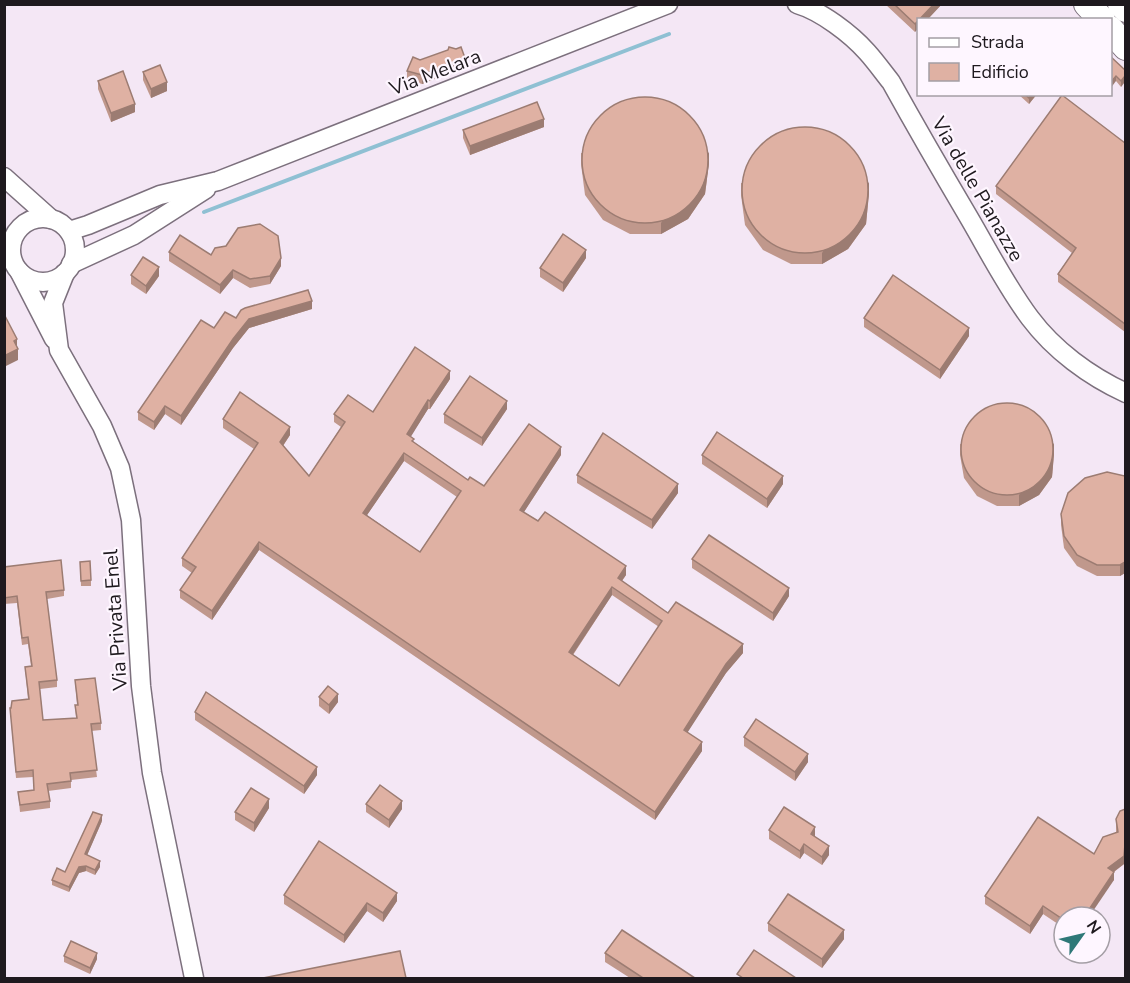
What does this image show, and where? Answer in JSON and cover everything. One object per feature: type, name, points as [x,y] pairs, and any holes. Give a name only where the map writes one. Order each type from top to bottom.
[{"type":"highway","points":[[1105,18],[1125,9]]},
{"type":"highway","points":[[1112,26],[1125,41]]},
{"type":"highway","points":[[1112,28],[1125,47]]},
{"type":"street","name":"Via Melara","points":[[218,181],[668,4]]},
{"type":"street","name":"Via delle Pianazze","points":[[797,4],[820,15],[844,31],[867,52],[891,82],[1007,283],[1030,318],[1046,337],[1097,378],[1125,393]]},
{"type":"street","points":[[4,177],[51,219]]},
{"type":"street","points":[[69,231],[160,195],[218,181]]},
{"type":"street","points":[[19,271],[29,279],[42,282],[54,280],[68,269],[134,235],[218,181]]},
{"type":"street","points":[[60,350],[13,262],[8,237],[27,222],[38,218],[61,223],[69,231],[75,247],[68,269]]},
{"type":"street","name":"Via Privata Enel","points":[[68,269],[53,303],[60,350],[102,426],[120,468],[131,520],[141,686],[152,772],[194,978]]},
{"type":"building","points":[[894,4],[934,4],[921,18],[917,18],[915,24]]},
{"type":"building","points":[[449,47],[456,49],[461,47],[465,58],[422,75],[407,71],[413,57],[420,60],[448,50]]},
{"type":"building","points":[[1112,58],[1125,70],[1125,76],[1121,81],[1116,76],[1112,81]]},
{"type":"building","points":[[160,65],[167,82],[151,89],[143,72]]},
{"type":"building","points":[[123,71],[135,104],[111,113],[98,81]]},
{"type":"building","points":[[1061,96],[1125,143],[1125,324],[1058,274],[1076,248],[996,186]]},
{"type":"building","points":[[645,97],[669,102],[690,115],[703,136],[708,160],[703,184],[690,205],[669,218],[645,223],[621,218],[600,205],[587,184],[582,160],[587,136],[600,115],[621,102]]},
{"type":"building","points":[[537,102],[544,119],[470,146],[463,130]]},
{"type":"building","points":[[805,127],[829,132],[850,145],[863,166],[868,190],[863,214],[850,235],[829,248],[805,253],[781,248],[760,235],[747,214],[742,190],[747,166],[760,145],[781,132]]},
{"type":"building","points":[[260,224],[278,236],[281,258],[270,276],[250,279],[233,270],[220,285],[169,252],[180,235],[211,255],[215,248],[226,246],[238,228]]},
{"type":"building","points":[[563,234],[586,250],[563,283],[540,268]]},
{"type":"building","points":[[143,257],[159,267],[146,286],[131,275]]},
{"type":"building","points":[[893,275],[969,328],[940,370],[864,318]]},
{"type":"building","points":[[308,290],[312,301],[249,319],[181,416],[165,406],[154,422],[138,412],[201,320],[214,328],[225,312],[236,318],[245,308]]},
{"type":"building","points":[[4,314],[17,339],[14,341],[18,349],[4,356]]},
{"type":"building","points":[[415,347],[450,371],[430,401],[428,400],[407,434],[414,439],[412,441],[468,480],[470,477],[484,486],[529,424],[561,447],[520,510],[538,521],[545,512],[626,566],[618,578],[668,613],[676,602],[743,644],[726,664],[684,730],[702,742],[655,812],[259,542],[212,611],[180,590],[196,567],[182,558],[258,443],[223,419],[240,392],[290,427],[280,442],[309,476],[345,422],[334,414],[348,395],[373,412]],"holes":[[[404,453],[461,491],[420,552],[363,513]],[[612,587],[662,621],[619,686],[569,652]]]},
{"type":"building","points":[[470,376],[507,401],[482,438],[444,414]]},
{"type":"building","points":[[1007,403],[1025,406],[1040,416],[1050,431],[1053,449],[1050,467],[1040,482],[1025,492],[1007,495],[989,492],[974,482],[964,467],[961,449],[964,431],[974,416],[989,406]]},
{"type":"building","points":[[717,432],[783,476],[767,499],[702,455]]},
{"type":"building","points":[[603,433],[678,484],[652,520],[577,475]]},
{"type":"building","points":[[1107,472],[1125,476],[1125,562],[1120,565],[1097,565],[1077,555],[1064,536],[1061,514],[1068,493],[1085,478]]},
{"type":"building","points":[[709,535],[789,588],[773,613],[692,559]]},
{"type":"building","points":[[61,560],[64,590],[46,592],[57,680],[39,682],[43,720],[77,718],[75,680],[95,678],[101,723],[91,724],[97,770],[70,773],[71,781],[47,784],[50,801],[20,805],[18,792],[34,790],[33,770],[16,772],[10,708],[12,701],[29,699],[25,667],[32,666],[28,637],[22,638],[17,596],[4,598],[4,567]]},
{"type":"building","points":[[90,561],[91,580],[81,581],[80,562]]},
{"type":"building","points":[[328,686],[338,694],[329,705],[319,697]]},
{"type":"building","points":[[206,692],[317,767],[304,786],[195,712]]},
{"type":"building","points":[[756,719],[808,754],[795,772],[744,737]]},
{"type":"building","points":[[380,785],[402,801],[389,820],[366,804]]},
{"type":"building","points":[[251,788],[269,799],[254,823],[235,812]]},
{"type":"building","points":[[784,807],[815,827],[811,834],[829,846],[822,857],[804,844],[800,851],[769,830]]},
{"type":"building","points":[[1125,809],[1124,856],[1108,868],[1114,872],[1092,905],[1052,905],[1052,912],[1043,906],[1030,926],[985,896],[1038,817],[1094,854],[1103,837],[1118,832],[1116,819],[1120,811]]},
{"type":"building","points":[[93,812],[102,815],[85,854],[100,861],[95,870],[86,866],[79,867],[69,887],[52,880],[57,868],[65,872]]},
{"type":"building","points":[[319,841],[397,893],[383,913],[367,903],[344,935],[284,895]]},
{"type":"building","points":[[788,894],[844,930],[822,959],[768,923]]},
{"type":"building","points":[[622,930],[695,978],[643,978],[605,953]]},
{"type":"building","points":[[71,941],[97,953],[90,968],[64,956]]},
{"type":"building","points":[[754,950],[796,978],[743,978],[737,974]]},
{"type":"building","points":[[400,951],[406,978],[263,978]]},
{"type":"waterway","points":[[204,212],[669,34]]}]
